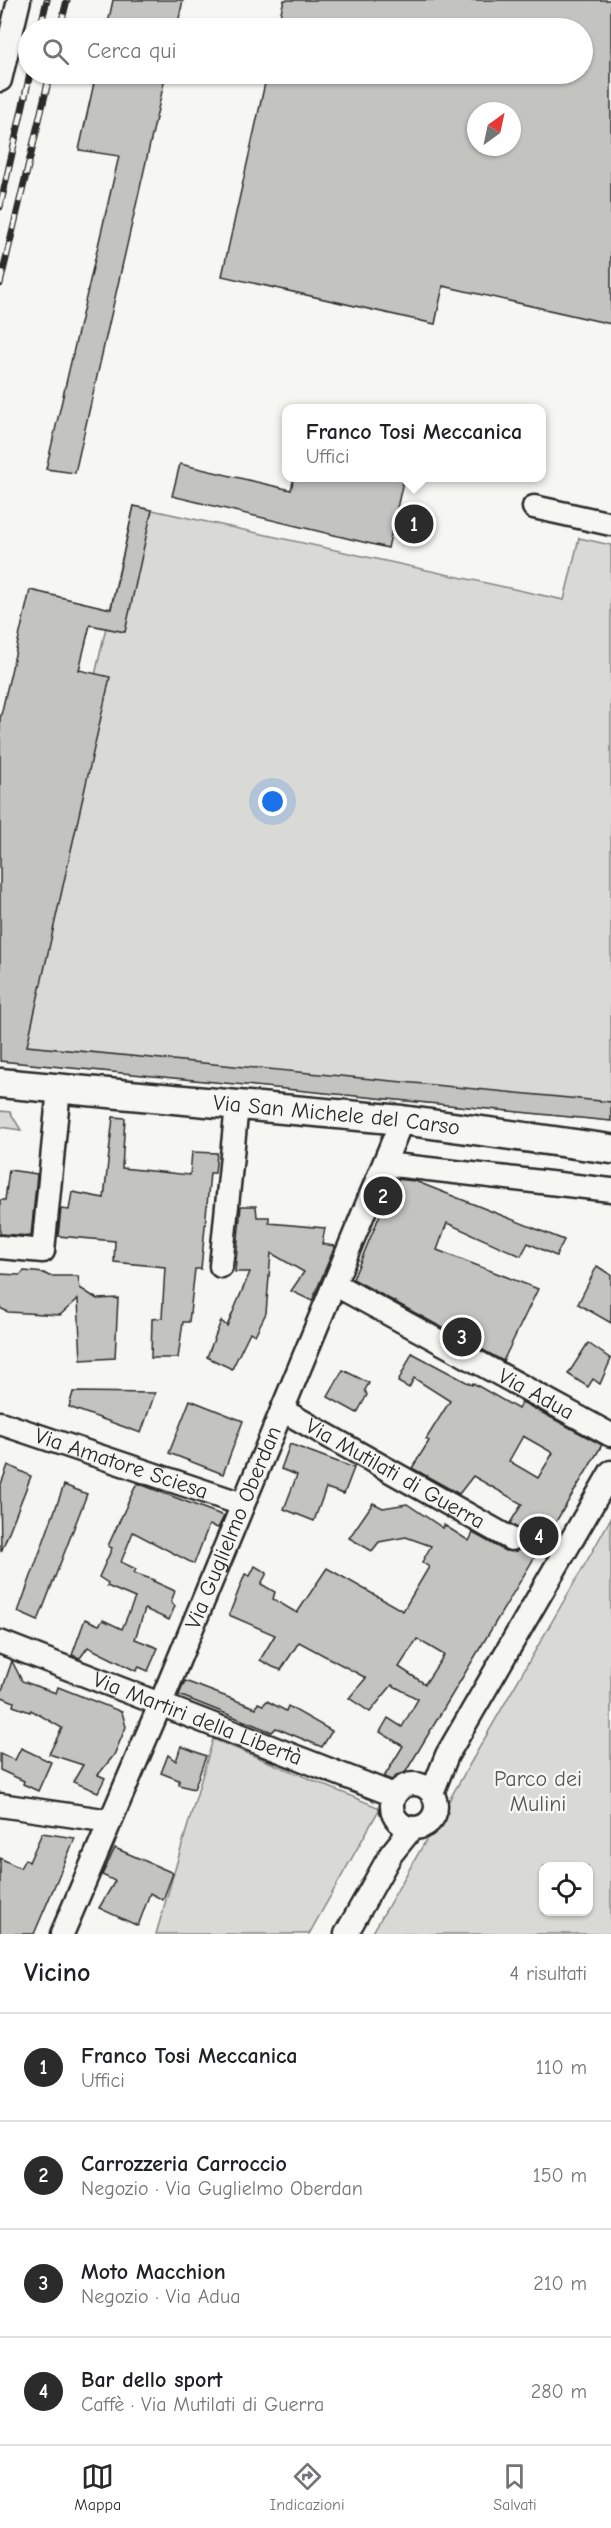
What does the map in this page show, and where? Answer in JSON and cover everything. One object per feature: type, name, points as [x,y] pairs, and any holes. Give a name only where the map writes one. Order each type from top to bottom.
[{"type":"main road","name":"Via San Michele del Carso","points":[[0,1083],[402,1120],[611,1149]]},
{"type":"street","points":[[0,80],[19,0]]},
{"type":"street","points":[[534,507],[611,524]]},
{"type":"street","points":[[0,1247],[43,1251],[59,1088]]},
{"type":"street","points":[[221,1266],[237,1105]]},
{"type":"street","name":"Via Guglielmo Oberdan","points":[[62,1934],[336,1285],[402,1120]]},
{"type":"street","name":"Via San Michele del Carso","points":[[385,1164],[611,1190]]},
{"type":"street","name":"Via Adua","points":[[336,1285],[611,1435]]},
{"type":"street","name":"Via Mutilati di Guerra","points":[[282,1410],[511,1539]]},
{"type":"street","name":"Via Amatore Sciesa","points":[[0,1423],[242,1504]]},
{"type":"street","points":[[427,1789],[611,1472]]},
{"type":"street","name":"Via Martiri della Libertà","points":[[0,1642],[394,1795]]},
{"type":"street","points":[[403,1786],[427,1789],[435,1799],[434,1813],[426,1824],[406,1825],[392,1810],[394,1795],[403,1786]]},
{"type":"street","points":[[0,1805],[110,1821]]},
{"type":"street","points":[[346,1934],[406,1825]]},
{"type":"green space","points":[[134,506],[564,600],[579,538],[611,545],[611,1121],[6,1061]]},
{"type":"green space","points":[[0,1111],[10,1112],[21,1130],[0,1127]]},
{"type":"green space","name":"Parco dei Mulini","points":[[611,1518],[611,1934],[372,1934],[592,1552]]},
{"type":"green space","points":[[213,1739],[380,1808],[309,1934],[156,1934]]},
{"type":"building","points":[[113,0],[183,0],[179,18],[109,18]]},
{"type":"building","points":[[284,0],[611,0],[611,324],[443,286],[435,324],[222,276],[265,84],[593,84],[593,18],[280,18]]},
{"type":"building","points":[[94,84],[164,84],[75,473],[46,469],[119,156],[79,150]]},
{"type":"building","points":[[180,464],[291,490],[293,482],[403,482],[388,548],[172,496]]},
{"type":"building","points":[[134,506],[152,510],[125,632],[90,625],[79,670],[110,677],[27,1046],[611,1102],[611,1121],[0,1061],[0,719],[30,590],[111,609]]},
{"type":"building","points":[[113,1117],[125,1118],[122,1168],[190,1175],[192,1152],[217,1153],[215,1173],[210,1173],[201,1269],[195,1269],[189,1322],[183,1322],[178,1358],[151,1358],[152,1319],[162,1318],[165,1267],[114,1262],[115,1241],[58,1236],[61,1209],[69,1210],[72,1192],[104,1198]]},
{"type":"building","points":[[9,1170],[37,1174],[31,1236],[0,1234],[0,1200],[5,1200]]},
{"type":"building","points":[[395,1179],[415,1181],[564,1240],[556,1256],[528,1243],[521,1256],[447,1223],[437,1250],[538,1289],[503,1361],[353,1279]]},
{"type":"building","points":[[241,1206],[256,1206],[257,1217],[269,1217],[269,1223],[325,1228],[322,1244],[335,1246],[312,1301],[291,1291],[304,1272],[271,1253],[266,1313],[255,1335],[250,1332],[232,1369],[207,1357],[221,1321],[227,1326],[250,1272],[235,1272]]},
{"type":"building","points":[[597,1266],[611,1275],[611,1323],[578,1304]]},
{"type":"building","points":[[24,1271],[44,1273],[49,1276],[78,1276],[80,1288],[97,1299],[118,1298],[115,1358],[81,1360],[78,1299],[60,1315],[8,1312],[0,1308],[0,1274],[20,1275]]},
{"type":"building","points":[[588,1343],[611,1359],[600,1384],[593,1379],[588,1387],[568,1374]]},
{"type":"building","points":[[412,1353],[472,1385],[473,1383],[518,1409],[522,1402],[602,1445],[399,1783],[384,1777],[403,1746],[380,1732],[388,1718],[402,1727],[418,1699],[392,1685],[370,1712],[349,1698],[366,1678],[299,1642],[281,1670],[273,1667],[260,1660],[275,1635],[229,1615],[245,1574],[250,1576],[255,1566],[267,1573],[261,1584],[275,1592],[273,1599],[297,1613],[327,1568],[403,1611],[429,1567],[422,1562],[431,1546],[406,1537],[379,1542],[372,1551],[349,1538],[373,1503],[383,1508],[407,1504],[443,1528],[444,1525],[469,1541],[473,1533],[505,1551],[517,1551],[522,1546],[523,1533],[510,1523],[522,1504],[473,1476],[459,1494],[412,1468],[429,1441],[426,1439],[450,1401],[414,1378],[409,1388],[398,1382]],"holes":[[[523,1436],[553,1453],[538,1478],[509,1461]],[[417,1639],[444,1655],[425,1684],[399,1667]]]},
{"type":"building","points":[[343,1370],[369,1383],[365,1390],[367,1395],[357,1413],[328,1397]]},
{"type":"building","points":[[73,1392],[155,1393],[141,1433],[69,1407]]},
{"type":"building","points":[[190,1400],[243,1421],[223,1474],[169,1453]]},
{"type":"building","points":[[290,1444],[354,1468],[344,1494],[326,1488],[314,1521],[284,1509],[297,1475],[281,1469]]},
{"type":"building","points":[[8,1465],[31,1476],[1,1552],[0,1487]]},
{"type":"building","points":[[137,1483],[224,1516],[218,1528],[209,1525],[194,1564],[133,1532],[121,1562],[136,1569],[134,1573],[175,1591],[171,1602],[175,1606],[169,1620],[145,1609],[135,1639],[158,1648],[148,1671],[139,1667],[136,1671],[88,1647],[80,1658],[72,1655],[85,1619],[99,1625],[103,1620],[122,1629],[135,1598],[107,1586],[108,1583],[99,1577],[112,1548],[108,1546]]},
{"type":"building","points":[[64,1485],[87,1494],[38,1621],[18,1612]]},
{"type":"building","points":[[12,1661],[22,1681],[56,1693],[58,1687],[122,1712],[126,1727],[114,1755],[98,1775],[105,1778],[98,1792],[73,1782],[83,1765],[49,1754],[62,1728],[31,1710],[30,1712],[13,1706],[14,1702],[0,1696]]},
{"type":"building","points":[[185,1681],[256,1708],[258,1703],[263,1705],[267,1701],[286,1711],[288,1706],[332,1731],[322,1747],[276,1728],[272,1732],[179,1695]]},
{"type":"building","points":[[181,1746],[206,1756],[194,1789],[179,1785],[179,1780],[161,1773],[168,1755],[176,1761]]},
{"type":"building","points":[[21,1748],[51,1762],[38,1791],[23,1784],[24,1781],[0,1770],[0,1754],[15,1760]]},
{"type":"building","points":[[42,1833],[75,1838],[34,1934],[0,1934],[0,1858],[20,1868],[25,1859],[29,1862]]},
{"type":"building","points":[[115,1848],[173,1873],[163,1900],[150,1893],[138,1926],[99,1908],[115,1881],[102,1875]]},
{"type":"railway","points":[[42,18],[47,0]]},
{"type":"railway","points":[[62,18],[67,0]]},
{"type":"railway","points":[[0,207],[28,84]]},
{"type":"railway","points":[[0,284],[48,84]]},
{"type":"place","name":"Franco Tosi Meccanica","points":[[414,524]]},
{"type":"place","name":"Carrozzeria Carroccio","points":[[383,1196]]},
{"type":"place","name":"Moto Macchion","points":[[462,1337]]},
{"type":"place","name":"Bar dello sport","points":[[539,1536]]}]
